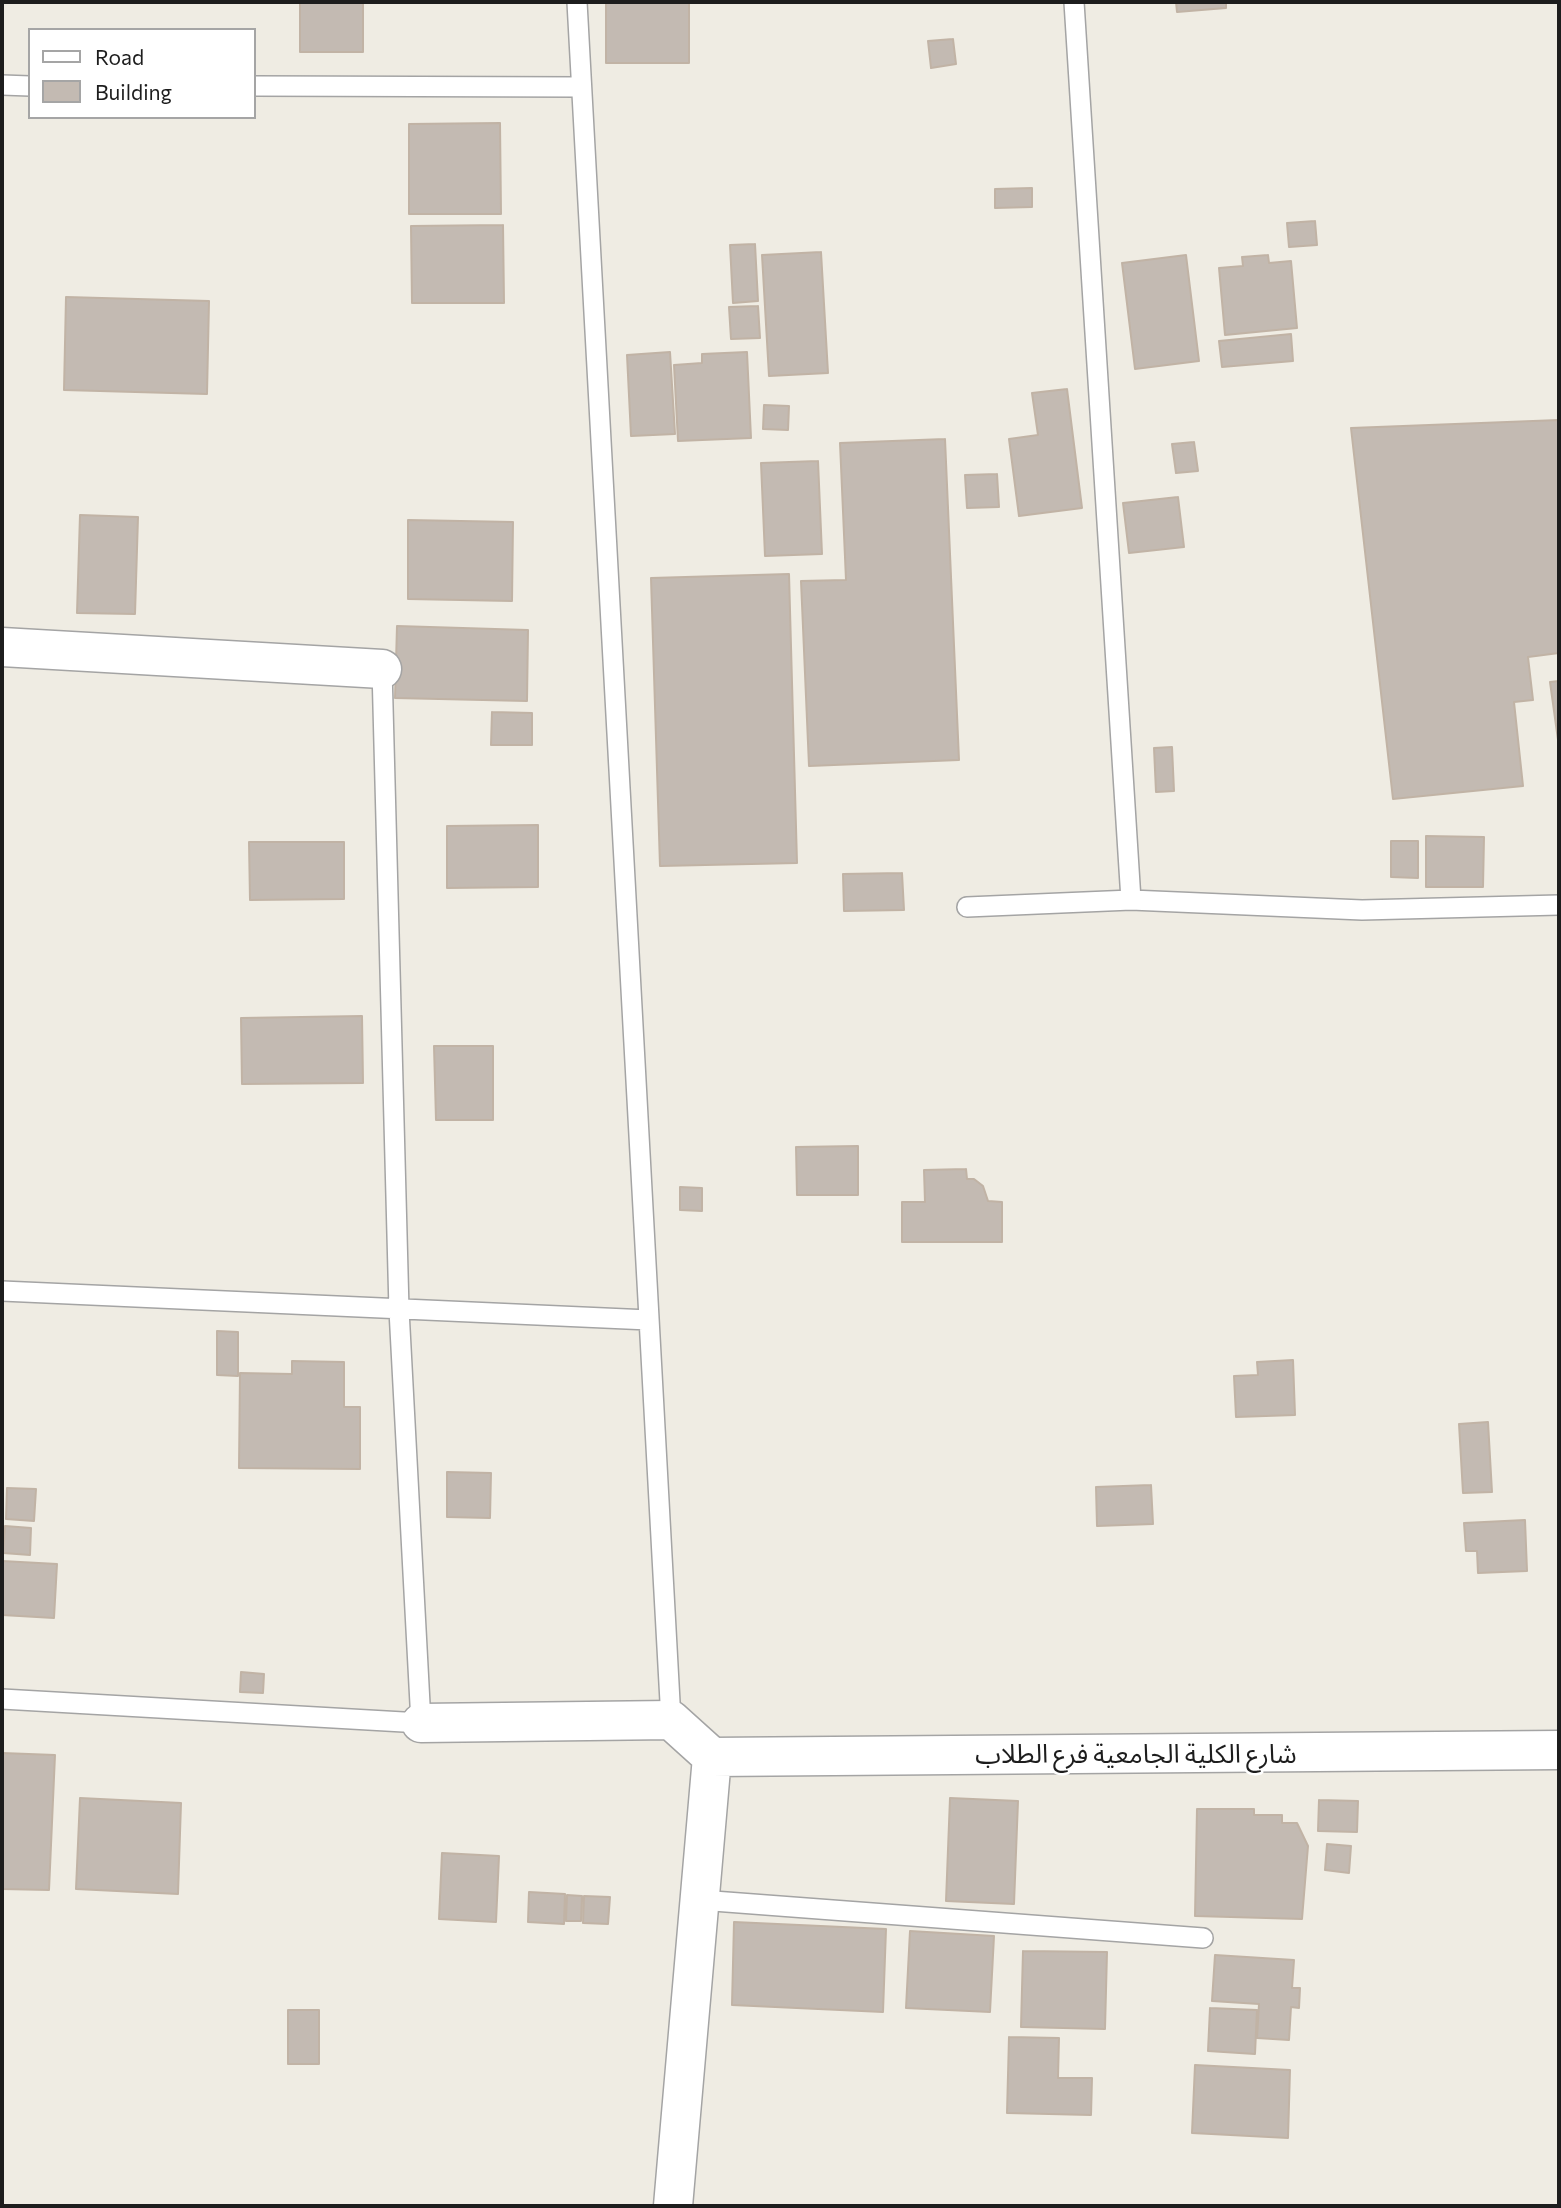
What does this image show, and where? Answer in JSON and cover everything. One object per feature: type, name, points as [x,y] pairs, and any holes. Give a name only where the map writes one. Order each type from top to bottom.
[{"type":"street","points":[[2,647],[382,669]]},
{"type":"street","points":[[421,1723],[671,1720],[712,1757],[673,2206]]},
{"type":"street","name":"شارع الكلية الجامعية فرع الطلاب","points":[[712,1757],[1559,1750]]},
{"type":"lane","points":[[577,2],[671,1720]]},
{"type":"lane","points":[[1074,2],[1131,900]]},
{"type":"lane","points":[[2,85],[28,86]]},
{"type":"lane","points":[[256,86],[580,87]]},
{"type":"lane","points":[[2,1699],[421,1723],[399,1310],[382,669]]},
{"type":"lane","points":[[968,907],[1131,900],[1362,910],[1559,905]]},
{"type":"lane","points":[[2,1290],[649,1320]]},
{"type":"lane","points":[[700,1900],[1203,1938]]},
{"type":"building","points":[[300,2],[363,2],[363,52],[300,52]]},
{"type":"building","points":[[606,2],[689,2],[689,63],[606,63]]},
{"type":"building","points":[[1176,2],[1226,2],[1226,8],[1177,12]]},
{"type":"building","points":[[953,39],[956,64],[931,68],[928,41]]},
{"type":"building","points":[[500,123],[501,214],[409,214],[409,124]]},
{"type":"building","points":[[1032,188],[1032,207],[995,208],[995,189]]},
{"type":"building","points":[[1315,221],[1317,245],[1289,247],[1287,223]]},
{"type":"building","points":[[503,225],[504,303],[412,303],[411,226]]},
{"type":"building","points":[[755,244],[758,301],[733,303],[730,245]]},
{"type":"building","points":[[821,252],[828,373],[769,376],[762,255]]},
{"type":"building","points":[[1186,255],[1199,361],[1135,369],[1122,263]]},
{"type":"building","points":[[1268,255],[1269,263],[1291,261],[1297,328],[1225,335],[1219,268],[1243,266],[1242,257]]},
{"type":"building","points":[[66,297],[209,301],[207,394],[64,390]]},
{"type":"building","points":[[758,306],[760,338],[731,339],[729,307]]},
{"type":"building","points":[[1291,334],[1293,361],[1222,367],[1219,341]]},
{"type":"building","points":[[670,352],[675,434],[631,436],[627,355]]},
{"type":"building","points":[[747,352],[751,438],[678,441],[674,365],[702,363],[702,354]]},
{"type":"building","points":[[1067,389],[1082,508],[1019,516],[1009,439],[1038,435],[1032,393]]},
{"type":"building","points":[[764,405],[789,406],[788,430],[763,429]]},
{"type":"building","points":[[1559,420],[1559,653],[1528,657],[1533,700],[1514,702],[1523,786],[1393,799],[1351,428]]},
{"type":"building","points":[[945,439],[959,760],[809,766],[801,581],[846,580],[840,443]]},
{"type":"building","points":[[1194,442],[1198,471],[1176,473],[1172,444]]},
{"type":"building","points":[[818,461],[822,554],[765,556],[761,463]]},
{"type":"building","points":[[997,474],[999,507],[967,508],[965,475]]},
{"type":"building","points":[[1178,497],[1184,547],[1129,553],[1123,503]]},
{"type":"building","points":[[80,515],[138,517],[135,614],[77,613]]},
{"type":"building","points":[[408,520],[513,522],[512,601],[408,599]]},
{"type":"building","points":[[789,574],[797,863],[660,866],[651,578]]},
{"type":"building","points":[[397,626],[528,630],[527,701],[395,698]]},
{"type":"building","points":[[1559,681],[1559,747],[1550,682]]},
{"type":"building","points":[[492,712],[532,713],[532,745],[491,745]]},
{"type":"building","points":[[1172,747],[1174,791],[1156,792],[1154,748]]},
{"type":"building","points":[[538,825],[538,887],[447,888],[447,826]]},
{"type":"building","points":[[1426,836],[1484,837],[1483,887],[1426,887]]},
{"type":"building","points":[[1391,841],[1418,841],[1418,878],[1391,877]]},
{"type":"building","points":[[249,842],[344,842],[344,899],[250,900]]},
{"type":"building","points":[[902,873],[904,910],[844,911],[843,874]]},
{"type":"building","points":[[362,1016],[363,1083],[242,1084],[241,1018]]},
{"type":"building","points":[[434,1046],[493,1046],[493,1120],[436,1120]]},
{"type":"building","points":[[858,1146],[858,1195],[797,1195],[796,1147]]},
{"type":"building","points":[[966,1169],[967,1179],[974,1179],[983,1186],[988,1201],[1002,1202],[1002,1242],[902,1242],[902,1202],[925,1202],[924,1170]]},
{"type":"building","points":[[680,1187],[702,1188],[702,1211],[680,1210]]},
{"type":"building","points":[[217,1331],[238,1332],[238,1376],[217,1375]]},
{"type":"building","points":[[1293,1360],[1295,1415],[1236,1417],[1234,1376],[1258,1375],[1257,1362]]},
{"type":"building","points":[[292,1361],[344,1362],[344,1407],[360,1407],[360,1469],[239,1468],[240,1373],[292,1374]]},
{"type":"building","points":[[1488,1422],[1492,1492],[1463,1493],[1459,1424]]},
{"type":"building","points":[[447,1472],[491,1473],[490,1518],[447,1517]]},
{"type":"building","points":[[1151,1485],[1153,1524],[1097,1526],[1096,1487]]},
{"type":"building","points":[[7,1488],[36,1489],[34,1521],[6,1519]]},
{"type":"building","points":[[1525,1520],[1527,1571],[1478,1573],[1477,1551],[1466,1551],[1464,1523]]},
{"type":"building","points":[[5,1526],[31,1528],[30,1555],[3,1553]]},
{"type":"building","points":[[2,1561],[57,1564],[54,1618],[2,1615]]},
{"type":"building","points":[[241,1672],[264,1674],[263,1693],[240,1692]]},
{"type":"building","points":[[2,1753],[55,1755],[49,1890],[2,1889]]},
{"type":"building","points":[[80,1798],[181,1803],[178,1894],[76,1889]]},
{"type":"building","points":[[950,1798],[1018,1801],[1014,1904],[946,1901]]},
{"type":"building","points":[[1319,1800],[1358,1801],[1357,1832],[1318,1831]]},
{"type":"building","points":[[1197,1809],[1254,1809],[1254,1815],[1282,1815],[1282,1823],[1297,1823],[1308,1846],[1302,1919],[1195,1916]]},
{"type":"building","points":[[1327,1844],[1351,1846],[1349,1873],[1325,1870]]},
{"type":"building","points":[[442,1853],[499,1856],[496,1922],[439,1919]]},
{"type":"building","points":[[529,1892],[565,1894],[564,1924],[528,1922]]},
{"type":"building","points":[[567,1895],[582,1896],[581,1921],[566,1921]]},
{"type":"building","points":[[584,1896],[610,1897],[608,1924],[583,1923]]},
{"type":"building","points":[[734,1922],[886,1929],[883,2012],[732,2005]]},
{"type":"building","points":[[910,1931],[994,1936],[990,2012],[906,2008]]},
{"type":"building","points":[[1023,1951],[1107,1952],[1105,2029],[1021,2027]]},
{"type":"building","points":[[1215,1955],[1294,1960],[1292,1988],[1300,1988],[1299,2008],[1291,2007],[1289,2040],[1257,2038],[1259,2004],[1212,2001]]},
{"type":"building","points":[[1210,2008],[1257,2010],[1255,2054],[1208,2051]]},
{"type":"building","points":[[288,2010],[319,2010],[319,2064],[288,2064]]},
{"type":"building","points":[[1009,2037],[1059,2038],[1058,2078],[1092,2078],[1091,2115],[1007,2113]]},
{"type":"building","points":[[1195,2065],[1290,2070],[1288,2138],[1192,2133]]}]
